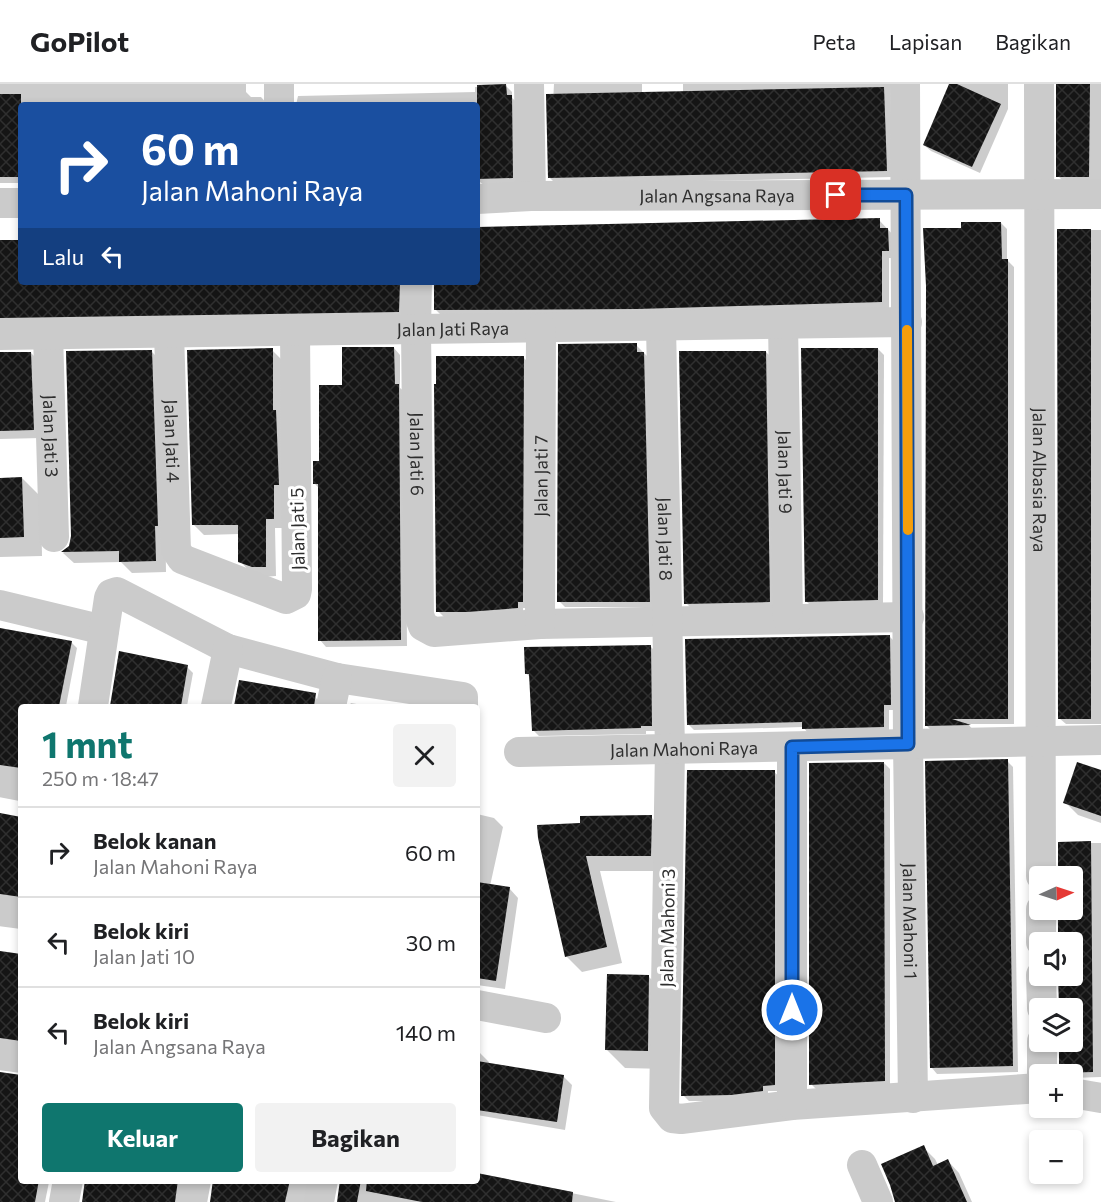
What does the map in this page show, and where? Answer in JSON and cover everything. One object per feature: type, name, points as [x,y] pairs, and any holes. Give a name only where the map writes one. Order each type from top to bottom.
[{"type":"street","points":[[279,84],[279,102]]},
{"type":"street","points":[[529,84],[531,196]]},
{"type":"street","name":"Jalan Mahoni 1","points":[[905,84],[908,744],[913,1098]]},
{"type":"street","name":"Jalan Albasia Raya","points":[[1039,84],[1041,866]]},
{"type":"street","name":"Jalan Angsana Raya","points":[[480,199],[531,196],[1101,194]]},
{"type":"street","points":[[0,203],[18,203]]},
{"type":"street","name":"Jalan Jati 6","points":[[417,285],[419,615],[423,626],[434,632],[540,624]]},
{"type":"street","name":"Jalan Jati Raya","points":[[0,335],[907,322]]},
{"type":"street","name":"Jalan Jati 9","points":[[783,324],[788,620]]},
{"type":"street","name":"Jalan Jati 7","points":[[540,624],[541,327]]},
{"type":"street","name":"Jalan Jati 8","points":[[661,327],[670,749]]},
{"type":"street","name":"Jalan Jati 5","points":[[176,550],[182,559],[282,598],[286,599],[296,594],[295,331]]},
{"type":"street","name":"Jalan Jati 4","points":[[169,333],[176,550]]},
{"type":"street","name":"Jalan Jati 3","points":[[48,334],[54,537]]},
{"type":"street","points":[[93,704],[109,598],[111,594],[117,592],[228,649],[334,692],[463,697],[463,704]]},
{"type":"street","points":[[0,605],[104,630]]},
{"type":"street","points":[[540,624],[909,617]]},
{"type":"street","points":[[216,704],[228,649]]},
{"type":"street","name":"Jalan Mahoni Raya","points":[[519,752],[1101,740]]},
{"type":"street","points":[[792,747],[792,1105],[1029,1089]]},
{"type":"street","name":"Jalan Mahoni 3","points":[[670,749],[664,1108],[672,1119],[681,1119],[792,1105]]},
{"type":"street","points":[[0,782],[18,785]]},
{"type":"street","points":[[0,911],[18,914]]},
{"type":"street","points":[[480,1006],[546,1018]]},
{"type":"street","points":[[0,1054],[18,1057]]},
{"type":"street","points":[[1083,1095],[1101,1098]]},
{"type":"street","points":[[862,1165],[878,1202]]},
{"type":"street","points":[[64,1202],[67,1184]]},
{"type":"street","points":[[192,1202],[195,1184]]},
{"type":"street","points":[[319,1202],[322,1184]]},
{"type":"building","points":[[506,84],[507,95],[512,95],[513,178],[480,179],[480,102],[477,102],[477,85]]},
{"type":"building","points":[[949,84],[957,84],[1001,104],[972,167],[923,145]]},
{"type":"building","points":[[1056,84],[1090,84],[1089,177],[1056,177]]},
{"type":"building","points":[[884,87],[887,171],[548,178],[546,94]]},
{"type":"building","points":[[0,94],[21,94],[21,102],[18,102],[18,177],[0,177]]},
{"type":"building","points":[[880,218],[880,228],[888,228],[889,251],[882,251],[882,302],[637,309],[434,310],[434,285],[480,285],[480,227]]},
{"type":"building","points":[[961,222],[1001,222],[1002,259],[1008,259],[1008,719],[952,719],[971,725],[925,726],[926,286],[923,228],[961,228]]},
{"type":"building","points":[[1057,229],[1091,229],[1091,719],[1058,719]]},
{"type":"building","points":[[0,240],[18,240],[18,285],[400,285],[399,312],[0,318]]},
{"type":"building","points":[[637,343],[637,352],[644,352],[650,602],[557,602],[558,344]]},
{"type":"building","points":[[342,347],[394,347],[395,384],[399,384],[401,640],[318,641],[318,484],[313,484],[313,461],[319,461],[319,385],[342,385]]},
{"type":"building","points":[[273,348],[273,410],[276,410],[279,485],[274,485],[274,519],[266,519],[266,567],[252,567],[238,562],[238,525],[192,525],[187,350]]},
{"type":"building","points":[[801,348],[878,348],[878,600],[805,602]]},
{"type":"building","points":[[152,350],[158,526],[155,526],[156,561],[119,562],[119,551],[61,552],[69,546],[71,536],[66,351]]},
{"type":"building","points":[[679,351],[766,351],[770,602],[684,604]]},
{"type":"building","points":[[0,352],[31,352],[34,430],[0,431]]},
{"type":"building","points":[[436,356],[524,356],[523,602],[518,602],[518,608],[436,612],[434,384],[436,384]]},
{"type":"building","points":[[22,477],[24,537],[0,538],[0,478]]},
{"type":"building","points":[[0,628],[72,641],[59,704],[18,704],[18,768],[0,765]]},
{"type":"building","points":[[890,635],[891,705],[884,705],[884,727],[802,729],[802,722],[687,725],[685,639]]},
{"type":"building","points":[[651,645],[652,726],[532,731],[529,674],[525,674],[524,647]]},
{"type":"building","points":[[119,651],[188,665],[181,704],[110,704]]},
{"type":"building","points":[[239,680],[316,693],[314,704],[234,704]]},
{"type":"building","points":[[1008,759],[1013,1066],[930,1068],[925,761]]},
{"type":"building","points":[[884,762],[885,1081],[809,1085],[809,763]]},
{"type":"building","points":[[1077,762],[1101,770],[1101,816],[1063,803]]},
{"type":"building","points":[[687,770],[775,770],[775,1085],[763,1086],[763,1091],[731,1095],[681,1096]]},
{"type":"building","points":[[0,813],[18,816],[18,897],[0,894]]},
{"type":"building","points":[[652,815],[651,856],[586,856],[607,947],[565,957],[537,825],[580,823],[580,816]]},
{"type":"building","points":[[1091,841],[1093,1072],[1083,1072],[1083,1064],[1059,1064],[1059,1052],[1083,1052],[1083,998],[1059,998],[1058,986],[1083,986],[1083,932],[1058,932],[1058,920],[1083,920],[1083,866],[1058,866],[1058,842]]},
{"type":"building","points":[[480,882],[510,887],[496,981],[480,978]]},
{"type":"building","points":[[0,951],[18,954],[18,1041],[0,1038]]},
{"type":"building","points":[[607,974],[649,975],[648,1051],[605,1050]]},
{"type":"building","points":[[480,1061],[564,1075],[557,1122],[480,1110]]},
{"type":"building","points":[[0,1072],[18,1075],[18,1184],[38,1184],[35,1202],[0,1202]]},
{"type":"building","points":[[924,1145],[933,1166],[948,1159],[967,1202],[895,1202],[881,1164]]},
{"type":"building","points":[[480,1174],[573,1192],[572,1202],[422,1202],[366,1191],[367,1184],[480,1184]]},
{"type":"building","points":[[84,1184],[177,1184],[175,1202],[82,1202]]},
{"type":"building","points":[[212,1184],[289,1184],[285,1202],[210,1202]]},
{"type":"building","points":[[339,1184],[360,1184],[357,1202],[337,1202]]},
{"type":"slow traffic","points":[[907,330],[908,530]]},
{"type":"route","points":[[792,1010],[792,747],[908,744],[906,195],[836,195]]}]
